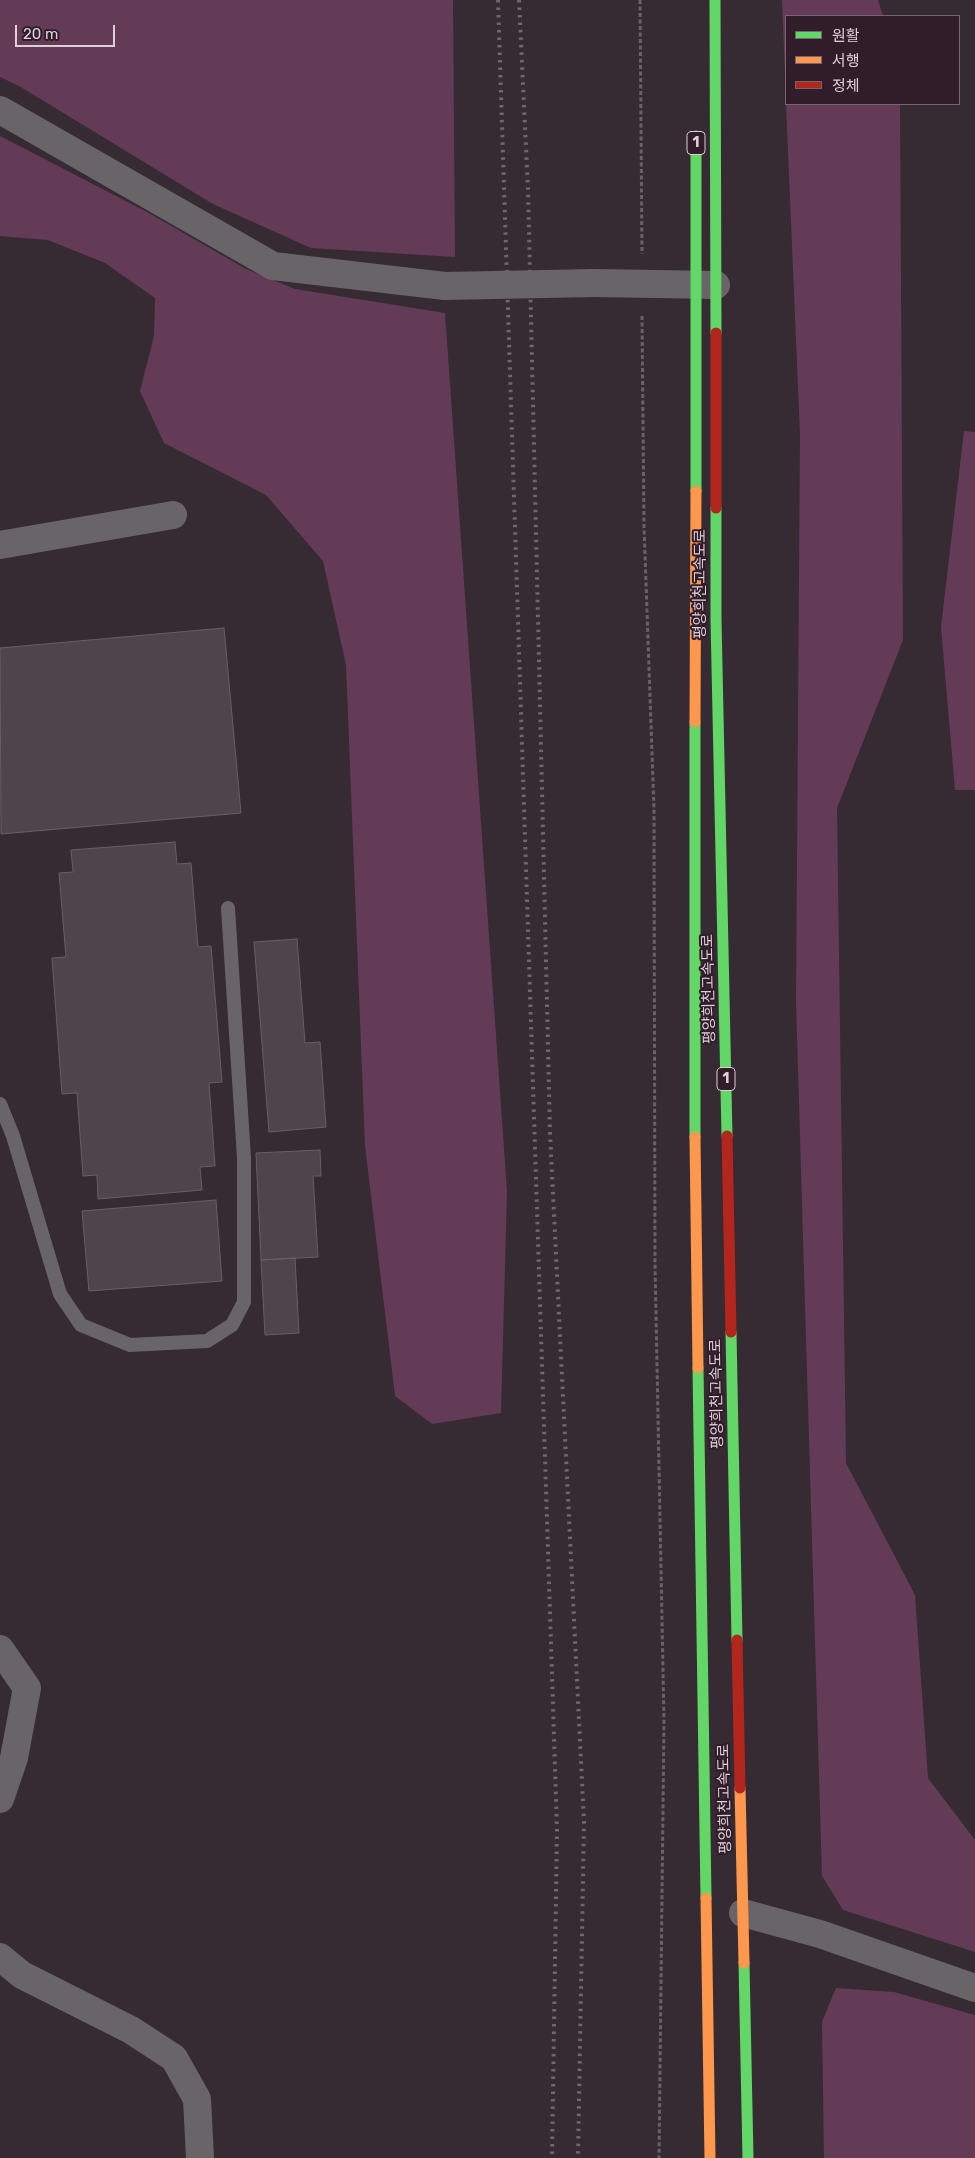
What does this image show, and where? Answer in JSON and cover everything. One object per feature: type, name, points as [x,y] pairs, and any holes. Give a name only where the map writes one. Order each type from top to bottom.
[{"type":"highway","name":"평양희천고속도로","points":[[710,2158],[694,1174],[706,285],[715,0]]},
{"type":"highway","name":"평양희천고속도로","points":[[696,128],[706,285],[716,630],[748,2158]]},
{"type":"street","points":[[0,110],[273,266],[445,286],[706,285]]},
{"type":"street","points":[[0,545],[174,514]]},
{"type":"street","points":[[0,1649],[28,1688],[14,1758],[0,1799]]},
{"type":"street","points":[[743,1913],[820,1934],[975,1988]]},
{"type":"street","points":[[0,1957],[22,1975],[131,2030],[174,2058],[197,2099],[200,2158]]},
{"type":"lane","points":[[0,1104],[13,1136],[60,1294],[81,1325],[130,1345],[206,1341],[232,1325],[244,1302],[244,1158],[228,908]]},
{"type":"path","points":[[640,0],[644,526],[654,810],[655,1264],[664,1721],[659,2158]]},
{"type":"shaded area","points":[[0,0],[453,0],[455,257],[311,248],[213,204],[19,86],[0,77]]},
{"type":"shaded area","points":[[782,0],[878,0],[883,15],[785,15],[785,74]]},
{"type":"shaded area","points":[[786,105],[900,105],[903,640],[837,808],[846,1463],[915,1595],[928,1778],[975,1840],[975,1952],[843,1910],[822,1876],[796,1002],[800,434]]},
{"type":"shaded area","points":[[0,136],[147,212],[246,269],[295,289],[445,313],[507,1191],[501,1413],[432,1424],[395,1396],[365,1146],[346,665],[323,561],[266,495],[164,443],[140,391],[154,336],[155,298],[105,263],[48,240],[0,236]]},
{"type":"shaded area","points":[[964,431],[975,432],[975,790],[955,790],[941,627]]},
{"type":"shaded area","points":[[836,1988],[894,1992],[975,2015],[975,2158],[824,2158],[822,2022]]},
{"type":"building","points":[[224,628],[241,813],[1,834],[0,648]]},
{"type":"building","points":[[175,842],[177,864],[191,863],[198,947],[211,946],[222,1082],[209,1083],[215,1166],[200,1167],[202,1190],[98,1199],[97,1175],[83,1176],[77,1093],[62,1094],[52,958],[66,957],[59,873],[73,872],[71,850]]},
{"type":"building","points":[[297,939],[305,1043],[320,1042],[326,1127],[269,1132],[254,942]]},
{"type":"building","points":[[320,1150],[321,1176],[313,1176],[318,1257],[261,1260],[256,1153]]},
{"type":"building","points":[[216,1200],[222,1281],[89,1291],[82,1211]]},
{"type":"building","points":[[295,1258],[299,1333],[265,1335],[261,1260]]},
{"type":"railway","points":[[498,0],[557,1830],[552,2158]]},
{"type":"railway","points":[[519,0],[528,189],[550,1133],[584,1822],[578,2158]]},
{"type":"traffic: fast","points":[[715,0],[716,333]]},
{"type":"traffic: fast","points":[[696,136],[696,491]]},
{"type":"traffic: fast","points":[[716,508],[716,620],[727,1136]]},
{"type":"traffic: fast","points":[[695,722],[695,1137]]},
{"type":"traffic: fast","points":[[731,1332],[737,1640]]},
{"type":"traffic: fast","points":[[698,1368],[706,1898]]},
{"type":"traffic: fast","points":[[744,1963],[748,2158]]},
{"type":"traffic: slow","points":[[695,722],[696,491]]},
{"type":"traffic: slow","points":[[695,1137],[698,1368]]},
{"type":"traffic: slow","points":[[740,1788],[744,1963]]},
{"type":"traffic: slow","points":[[706,1898],[710,2158]]},
{"type":"traffic: jam","points":[[716,333],[716,508]]},
{"type":"traffic: jam","points":[[727,1136],[731,1332]]},
{"type":"traffic: jam","points":[[737,1640],[740,1788]]}]
